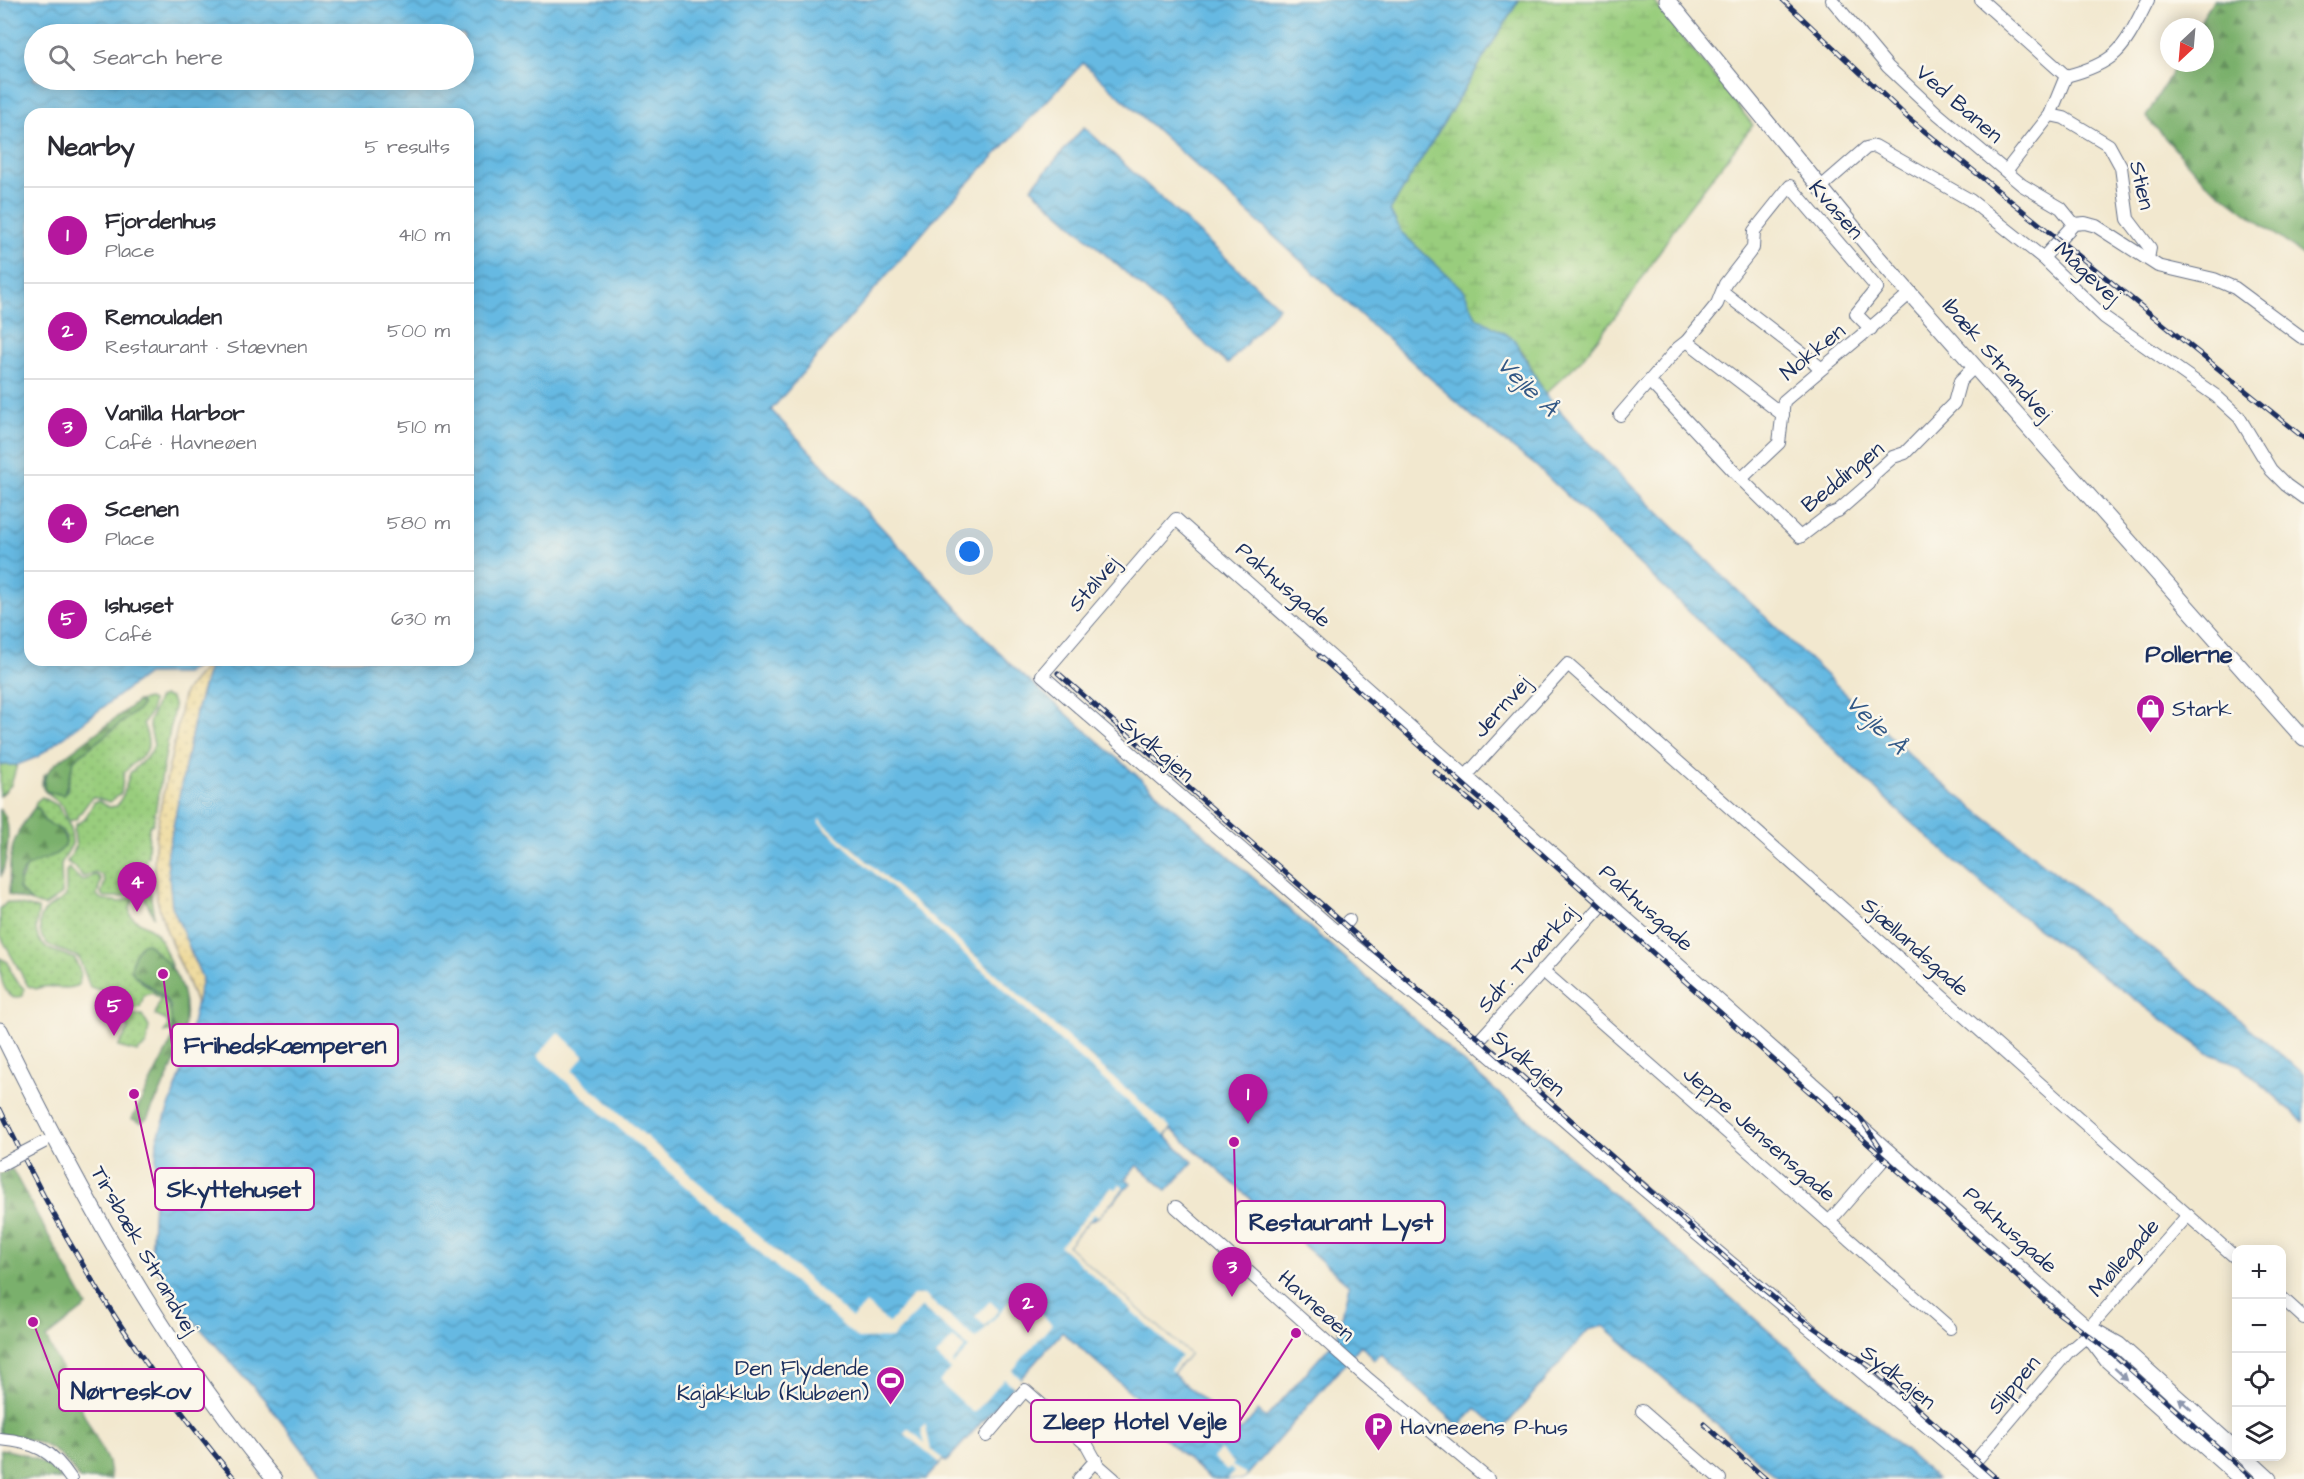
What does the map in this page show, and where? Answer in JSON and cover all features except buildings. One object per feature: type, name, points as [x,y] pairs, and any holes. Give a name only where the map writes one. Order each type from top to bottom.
[{"type":"street","name":"Ibæk Strandvej","points":[[1667,0],[1820,188],[1910,293],[2304,739]]},
{"type":"street","name":"Ved Banen","points":[[1832,0],[1888,67],[1938,114],[2022,185],[2061,208],[2074,224]]},
{"type":"street","points":[[1981,0],[2066,76]]},
{"type":"street","points":[[2066,76],[2091,69],[2119,52],[2148,0]]},
{"type":"street","points":[[2006,171],[2050,115],[2066,76]]},
{"type":"street","name":"Stien","points":[[2050,115],[2064,118],[2109,145],[2121,167],[2128,219],[2150,248],[2148,259]]},
{"type":"street","name":"Mågevej","points":[[1820,188],[1866,148],[1875,146],[1970,200],[2043,258],[2104,317],[2216,396],[2239,417],[2271,470],[2304,498]]},
{"type":"street","name":"Kvasen","points":[[1620,415],[1678,348],[1687,341],[1724,292],[1725,284],[1753,248],[1754,231],[1790,186],[1877,288],[1856,314],[1870,329]]},
{"type":"street","points":[[2043,258],[2074,224],[2096,226],[2148,259],[2173,271],[2214,279],[2235,288],[2304,339]]},
{"type":"street","points":[[1724,292],[1821,368]]},
{"type":"street","name":"Nokken","points":[[1741,479],[1779,443],[1784,400],[1840,350],[1856,342],[1910,293]]},
{"type":"street","points":[[1687,341],[1783,415]]},
{"type":"street","name":"Beddingen","points":[[1650,382],[1741,479],[1800,537],[1854,498],[1893,457],[1905,453],[1954,404],[1960,381],[1975,366]]},
{"type":"street","name":"Stålvej","points":[[1042,675],[1176,519]]},
{"type":"street","name":"Pakhusgade","points":[[1176,519],[1890,1152],[2089,1332],[2107,1360],[2241,1479]]},
{"type":"street","name":"Jernvej","points":[[1466,776],[1568,664]]},
{"type":"street","name":"Sjællandsgade","points":[[1568,664],[2232,1254]]},
{"type":"street","name":"Sydkajen","points":[[1042,675],[1338,933],[1476,1044],[1699,1236],[1989,1479]]},
{"type":"street","name":"Sdr. Tværkaj","points":[[1476,1044],[1606,901]]},
{"type":"street","points":[[1338,933],[1349,921]]},
{"type":"street","name":"Jeppe Jensensgade","points":[[1542,970],[1950,1328]]},
{"type":"street","name":"Tirsbæk Strandvej","points":[[0,1030],[49,1139],[122,1264],[152,1313],[226,1419],[274,1479]]},
{"type":"street","points":[[0,1165],[49,1139]]},
{"type":"street","points":[[1829,1222],[1890,1152]]},
{"type":"street","name":"Havneøen","points":[[1176,1207],[1350,1363],[1443,1444],[1488,1479]]},
{"type":"street","name":"Møllegade","points":[[2089,1332],[2188,1215]]},
{"type":"street","points":[[2283,1299],[2304,1318]]},
{"type":"street","name":"Pakhusgade","points":[[2089,1332],[2119,1345],[2232,1446]]},
{"type":"street","name":"Slippen","points":[[1973,1464],[2067,1353],[2089,1332]]},
{"type":"street","points":[[986,1436],[1025,1390],[1087,1445],[1096,1460],[1114,1479]]},
{"type":"street","points":[[1642,1412],[1720,1479]]},
{"type":"street","points":[[0,1439],[20,1440],[52,1454],[71,1479]]},
{"type":"street","points":[[1079,1479],[1096,1460]]},
{"type":"street","points":[[2249,1461],[2269,1479]]},
{"type":"green space","points":[[1519,0],[1653,0],[1753,125],[1684,214],[1628,300],[1581,360],[1545,394],[1523,352],[1476,317],[1464,291],[1401,232],[1390,210]]},
{"type":"green space","points":[[2213,0],[2304,0],[2304,256],[2202,179],[2146,117],[2172,72],[2214,72],[2214,18],[2202,18]]},
{"type":"green space","points":[[163,696],[171,698],[174,707],[153,824],[149,826],[148,857],[145,859],[154,917],[143,895],[135,891],[121,897],[104,897],[101,894],[105,881],[102,875],[95,872],[83,877],[75,867],[67,862],[76,847],[74,830],[76,824],[85,819],[94,802],[99,801],[109,807],[117,806],[130,773],[150,754],[154,745],[149,723],[158,699]]},
{"type":"green space","points":[[148,699],[152,701],[151,712],[143,723],[147,734],[147,748],[145,753],[124,773],[121,793],[110,802],[92,797],[76,819],[69,821],[63,807],[43,789],[42,785],[43,779],[46,773],[43,784],[66,793],[74,760],[139,709],[141,703],[138,701]]},
{"type":"green space","points":[[138,701],[142,705],[139,709],[74,760],[64,795],[45,791],[46,776],[55,764]]},
{"type":"green space","points":[[0,765],[17,765],[11,785],[0,796]]},
{"type":"green space","points":[[42,797],[57,805],[71,828],[72,844],[61,864],[62,894],[45,906],[28,900],[19,885],[27,866],[65,846],[66,837],[61,830],[44,821],[40,810],[35,807],[36,802]]},
{"type":"green space","points":[[35,807],[40,810],[44,821],[61,830],[66,842],[55,855],[30,865],[24,870],[20,878],[19,889],[32,902],[9,895],[9,881],[15,839]]},
{"type":"green space","points":[[0,809],[7,823],[8,832],[7,851],[1,877]]},
{"type":"green space","points":[[69,868],[82,881],[94,875],[98,876],[101,880],[97,895],[101,899],[119,902],[136,896],[131,905],[131,916],[157,934],[173,970],[147,943],[131,969],[145,985],[159,994],[169,1007],[173,1032],[164,1032],[168,1027],[167,1021],[155,1015],[160,998],[152,993],[144,995],[140,1007],[118,1011],[116,1020],[118,1025],[114,1025],[112,994],[90,987],[79,958],[54,948],[44,941],[40,928],[41,918],[48,908],[66,896],[66,871]]},
{"type":"green space","points":[[7,902],[38,909],[37,936],[45,946],[75,959],[81,974],[78,985],[67,988],[41,987],[36,989],[28,986],[0,935],[0,909]]},
{"type":"green space","points":[[147,943],[173,970],[182,989],[185,1008],[180,1046],[173,1065],[147,1119],[141,1123],[132,1119],[173,1038],[170,1006],[162,995],[134,975],[131,969],[134,955],[142,944]]},
{"type":"green space","points":[[0,958],[8,962],[13,977],[24,989],[23,996],[14,998],[3,986]]},
{"type":"green space","points":[[133,1015],[142,1015],[149,1027],[146,1045],[137,1052],[118,1047],[128,1030],[125,1023]]},
{"type":"green space","points":[[12,1169],[87,1306],[46,1338],[108,1462],[111,1479],[80,1479],[63,1458],[46,1446],[26,1439],[0,1435],[0,1174]]},
{"type":"green space","points":[[0,1449],[34,1458],[49,1467],[62,1479],[0,1479]]},
{"type":"sand","points":[[209,666],[196,712],[167,857],[191,953],[202,978],[197,1008],[162,917],[155,886],[154,864],[163,793],[185,691]]},
{"type":"water","name":"Vejle Å","points":[[0,0],[1519,0],[1390,210],[1401,232],[1464,291],[1476,317],[1514,339],[1545,394],[1595,450],[1924,769],[2225,1007],[2304,1074],[2304,1122],[2240,1065],[2208,1053],[2000,900],[1907,819],[1535,465],[1473,417],[1083,63],[939,214],[771,410],[1010,664],[1937,1479],[1779,1479],[1604,1326],[1588,1330],[1501,1431],[1476,1408],[1459,1426],[1382,1354],[1374,1360],[1361,1345],[1244,1479],[1210,1479],[1142,1419],[1150,1409],[1062,1332],[946,1462],[943,1460],[926,1479],[325,1479],[264,1399],[177,1302],[151,1258],[157,1140],[182,1071],[202,978],[172,906],[167,857],[196,712],[209,666],[474,666],[474,108],[24,108],[24,666],[199,666],[185,674],[147,674],[37,757],[17,765],[0,765]],"holes":[[[1171,1129],[1349,1285],[1337,1338],[1266,1418],[1258,1411],[1240,1432],[1173,1374],[1189,1354],[1067,1246],[1089,1221],[1098,1217],[1131,1183],[1126,1179],[1137,1165],[1167,1191],[1193,1162],[1165,1136]]]},
{"type":"water","points":[[1084,127],[1279,307],[1228,364],[1031,188]]},
{"type":"pier","points":[[819,819],[1171,1128],[1165,1135],[819,823]]},
{"type":"pier","points":[[558,1032],[584,1056],[572,1071],[852,1318],[866,1304],[889,1323],[913,1295],[924,1295],[976,1339],[1017,1293],[1052,1324],[1012,1371],[1021,1379],[1014,1387],[1004,1379],[975,1412],[972,1412],[939,1382],[950,1369],[936,1356],[953,1338],[965,1348],[952,1363],[953,1365],[969,1348],[922,1307],[892,1338],[858,1339],[537,1056]]},
{"type":"pier","points":[[1120,1184],[1124,1188],[1098,1217],[1094,1214],[1067,1246],[1189,1354],[1173,1373],[1170,1370],[1181,1356],[1060,1246],[1112,1187],[1116,1189]]},
{"type":"pier","points":[[990,1301],[999,1310],[985,1326],[975,1317]]},
{"type":"pier","points":[[925,1423],[931,1450],[943,1459],[940,1463],[904,1433],[908,1428],[925,1443],[921,1429]]},
{"type":"pier","points":[[1220,1450],[1234,1463],[1232,1466],[1247,1474],[1243,1479],[1228,1479],[1234,1472],[1230,1468],[1227,1471],[1213,1458]]},
{"type":"railway","points":[[1783,0],[1907,117],[2304,438]]},
{"type":"railway","points":[[1319,656],[2057,1312],[2113,1354],[2253,1479]]},
{"type":"railway","points":[[1058,673],[1426,996],[1480,1039],[1727,1259],[1791,1312],[1871,1367],[1997,1479]]},
{"type":"railway","points":[[1434,771],[1480,809]]},
{"type":"railway","points":[[1839,1097],[1861,1119],[1881,1149]]},
{"type":"railway","points":[[0,1109],[50,1207],[106,1302],[167,1392],[235,1479]]},
{"type":"railway","points":[[1704,1424],[1766,1479]]},
{"type":"place","name":"Stark","points":[[2151,734]]},
{"type":"place","name":"Scenen","points":[[137,912]]},
{"type":"place","name":"Frihedskæmperen","points":[[163,974]]},
{"type":"place","name":"Ishuset","points":[[114,1036]]},
{"type":"place","name":"Skyttehuset","points":[[134,1094]]},
{"type":"place","name":"Fjordenhus","points":[[1248,1124]]},
{"type":"place","name":"Restaurant Lyst","points":[[1234,1142]]},
{"type":"place","name":"Vanilla Harbor","points":[[1232,1297]]},
{"type":"place","name":"Nørreskov","points":[[33,1322]]},
{"type":"place","name":"Remouladen","points":[[1028,1333]]},
{"type":"place","name":"Zleep Hotel Vejle","points":[[1296,1333]]},
{"type":"place","name":"Den Flydende Kajakklub (Klubøen)","points":[[890,1406]]},
{"type":"place","name":"Havneøens P-hus","points":[[1379,1452]]},
{"type":"district","name":"Pollerne","points":[[2189,654]]}]
